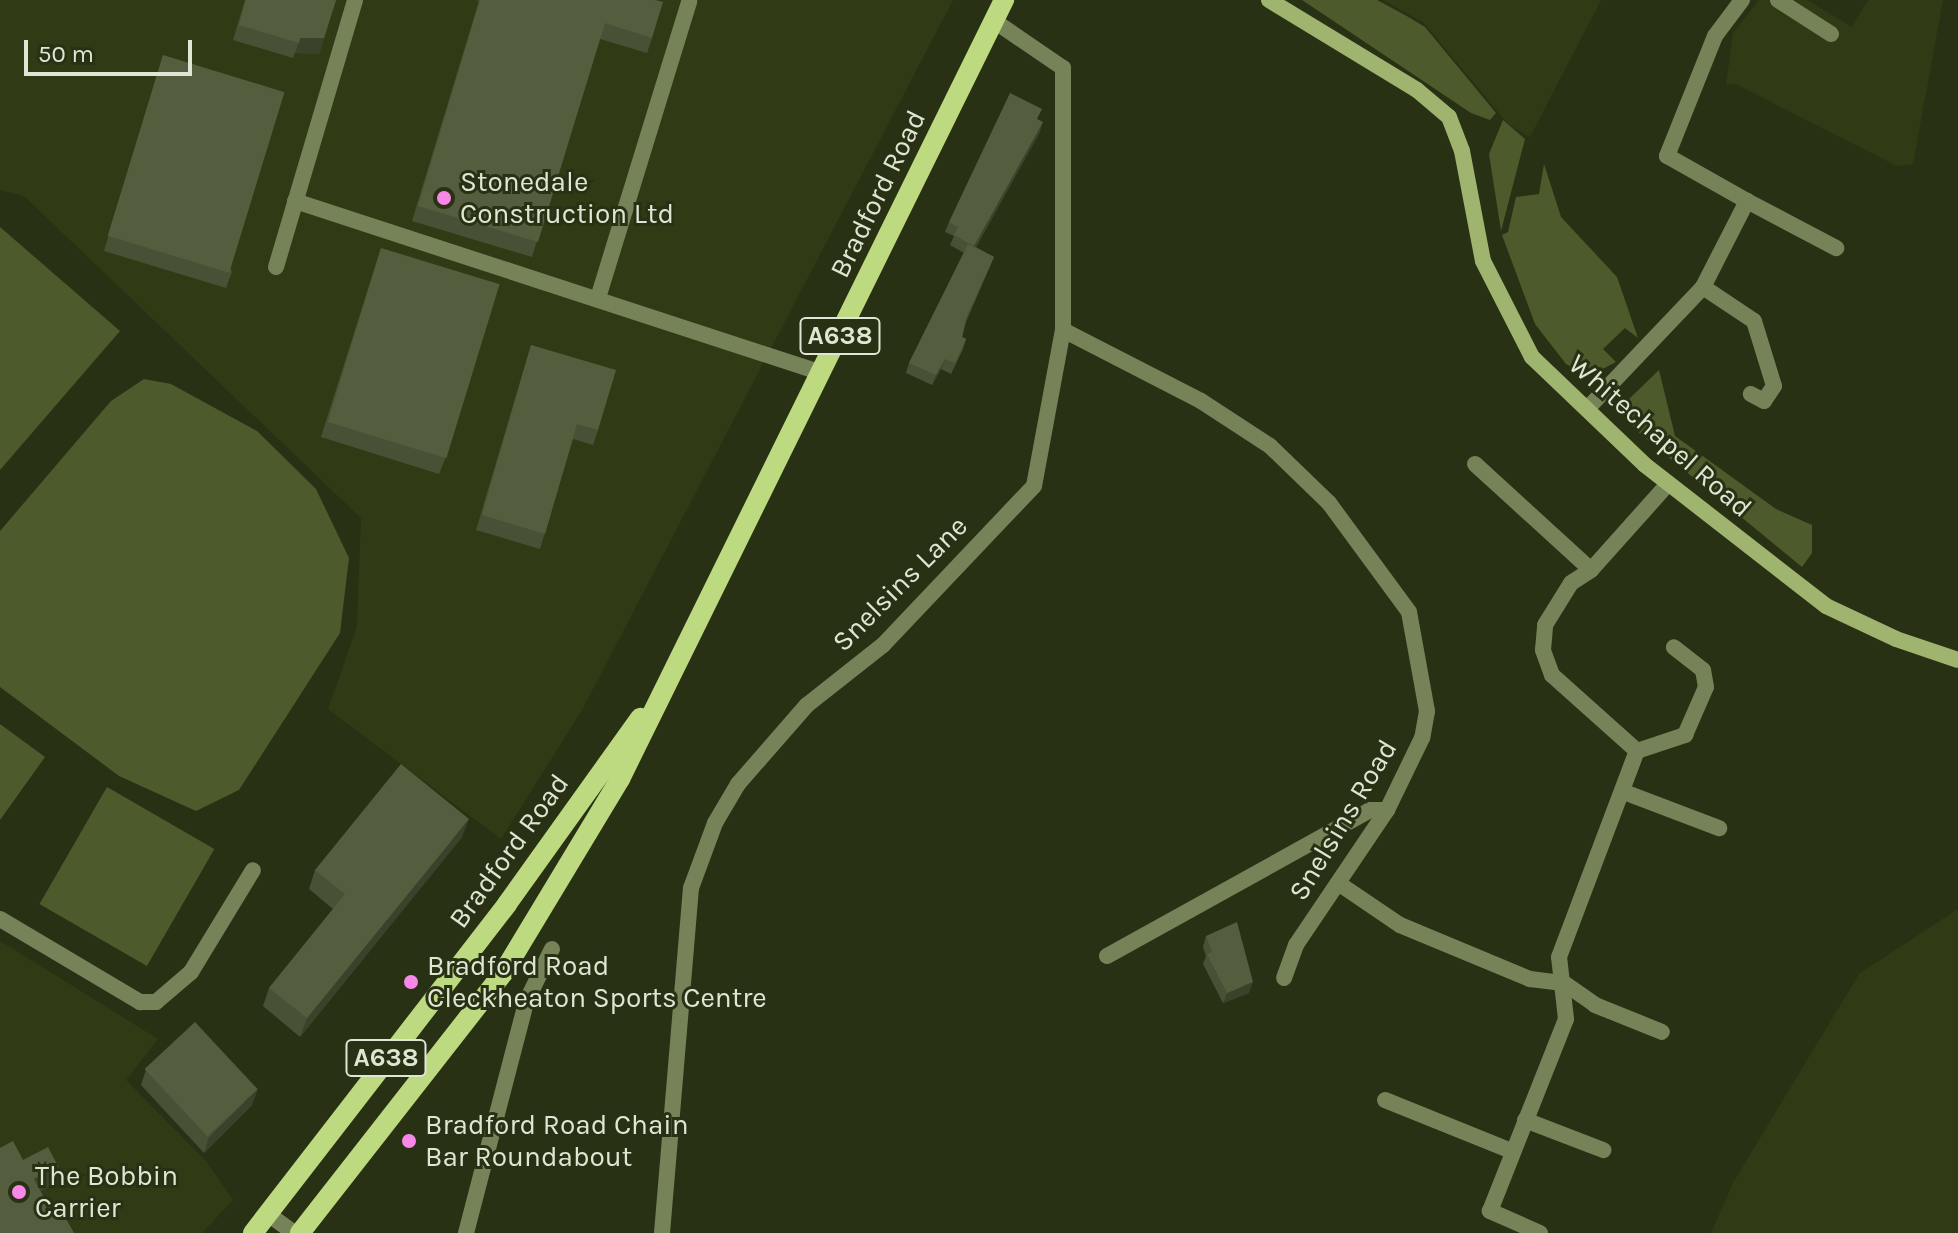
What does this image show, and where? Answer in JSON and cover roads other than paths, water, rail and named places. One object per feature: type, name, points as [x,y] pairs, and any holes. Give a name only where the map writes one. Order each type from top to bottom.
[{"type":"main road","name":"Bradford Road","points":[[300,1233],[503,973],[620,779],[676,671],[1004,0]]},
{"type":"main road","name":"Bradford Road","points":[[253,1233],[507,904],[676,671]]},
{"type":"street","points":[[276,267],[355,0]]},
{"type":"street","name":"Whitechapel Road","points":[[1269,0],[1417,90],[1449,117],[1462,151],[1483,261],[1532,357],[1668,484],[1826,606],[1896,639],[1958,660]]},
{"type":"street","points":[[1742,0],[1715,36],[1667,156],[1836,248]]},
{"type":"street","points":[[1778,0],[1831,34]]},
{"type":"street","points":[[598,298],[689,2]]},
{"type":"street","name":"Snelsins Lane","points":[[662,1233],[691,888],[715,823],[738,784],[807,705],[883,645],[1034,486],[1063,330],[1063,68],[994,21]]},
{"type":"street","points":[[295,201],[822,373]]},
{"type":"street","points":[[1587,409],[1703,287],[1747,201]]},
{"type":"street","points":[[1703,287],[1754,321],[1774,386],[1764,401],[1751,394]]},
{"type":"street","name":"Snelsins Road","points":[[1063,330],[1201,401],[1270,446],[1329,503],[1409,612],[1427,711],[1411,767],[1387,810],[1296,945],[1284,978]]},
{"type":"street","points":[[1475,464],[1591,570]]},
{"type":"street","points":[[1637,751],[1552,675],[1543,650],[1545,625],[1557,600],[1591,570],[1668,484]]},
{"type":"street","points":[[1637,751],[1685,735],[1706,687],[1703,670],[1674,647]]},
{"type":"street","points":[[1540,1233],[1490,1211],[1511,1151],[1566,1019],[1559,957],[1637,751]]},
{"type":"street","points":[[1624,792],[1719,828]]},
{"type":"street","points":[[1107,956],[1370,810],[1387,810]]},
{"type":"street","points":[[0,919],[140,1002],[156,1002],[191,972],[253,870]]},
{"type":"street","points":[[1338,883],[1400,925],[1530,979],[1564,983],[1595,1005],[1662,1032]]},
{"type":"street","points":[[466,1233],[526,1002],[552,949]]},
{"type":"street","points":[[1385,1100],[1511,1151]]},
{"type":"street","points":[[1525,1120],[1603,1150]]},
{"type":"street","points":[[268,1214],[294,1233]]},
{"type":"place","name":"Stonedale Construction Ltd","points":[[444,198]]},
{"type":"place","name":"Bradford Road Cleckheaton Sports Centre","points":[[411,982]]},
{"type":"place","name":"Bradford Road Chain Bar Roundabout","points":[[409,1141]]},
{"type":"place","name":"The Bobbin Carrier","points":[[19,1192]]}]
